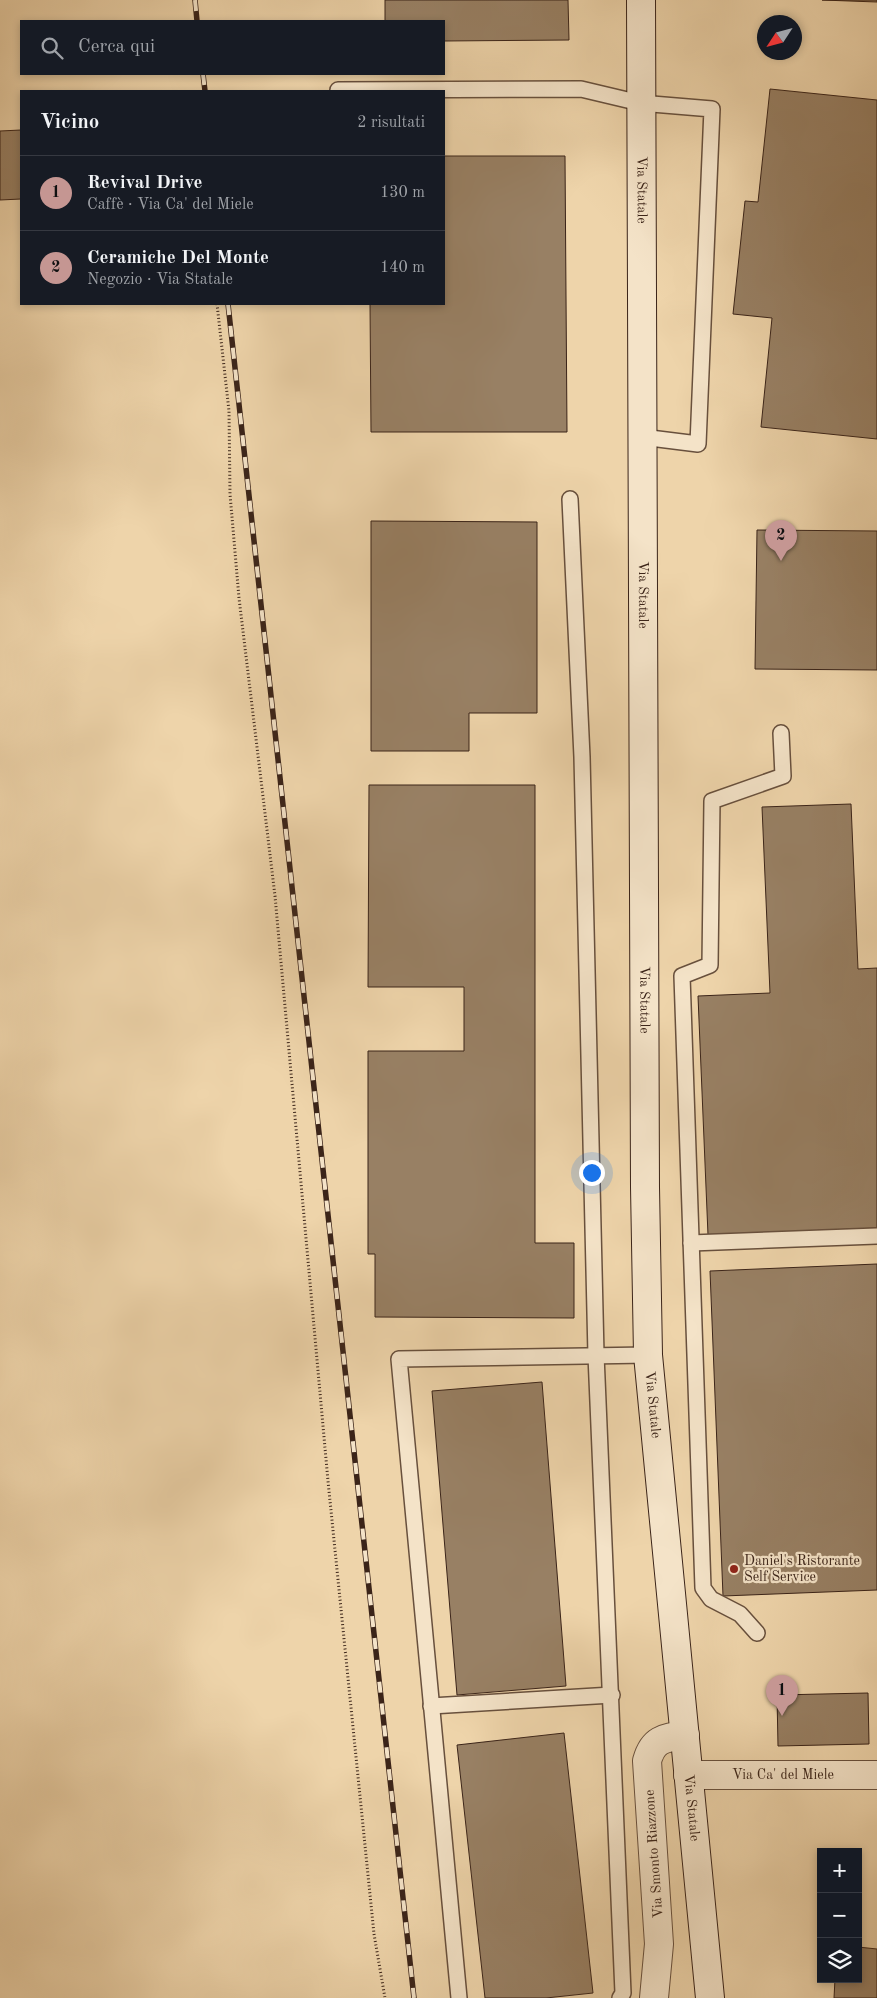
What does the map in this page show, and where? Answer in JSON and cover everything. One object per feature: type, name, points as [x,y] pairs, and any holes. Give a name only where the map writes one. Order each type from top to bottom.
[{"type":"main road","name":"Via Statale","points":[[641,0],[644,1187],[648,1355],[710,1998]]},
{"type":"main road","name":"Via Smonto Riazzone","points":[[654,1998],[660,1944],[647,1761],[650,1750],[658,1742],[685,1735]]},
{"type":"main road","name":"Via Ca' del Miele","points":[[688,1775],[877,1775]]},
{"type":"lane","points":[[338,90],[581,89],[640,103],[712,109],[698,444],[642,437]]},
{"type":"lane","points":[[570,499],[582,757],[596,1355],[612,1695],[623,1993],[620,1998]]},
{"type":"lane","points":[[757,1632],[740,1614],[712,1599],[703,1588],[682,976],[710,965],[712,801],[783,776],[781,733]]},
{"type":"lane","points":[[691,1242],[877,1236]]},
{"type":"lane","points":[[459,1998],[398,1359],[648,1355]]},
{"type":"lane","points":[[431,1706],[612,1695]]},
{"type":"path","points":[[217,305],[229,410],[230,494],[238,598],[275,896],[328,1481],[374,1934],[386,1998]]},
{"type":"building","points":[[385,0],[568,0],[569,40],[445,41],[445,20],[385,20]]},
{"type":"building","points":[[822,0],[877,0],[877,2]]},
{"type":"building","points":[[770,89],[877,100],[877,439],[761,427],[772,318],[733,314],[745,201],[758,202]]},
{"type":"building","points":[[20,130],[20,199],[0,200],[0,131]]},
{"type":"building","points":[[445,156],[565,156],[567,432],[371,432],[370,305],[445,305]]},
{"type":"building","points":[[371,521],[537,522],[537,713],[469,713],[469,751],[371,751]]},
{"type":"building","points":[[757,530],[877,531],[877,670],[755,669]]},
{"type":"building","points":[[369,785],[535,785],[535,1243],[574,1243],[574,1318],[375,1317],[375,1254],[368,1254],[368,1051],[464,1051],[464,987],[368,987]]},
{"type":"building","points":[[851,804],[858,969],[877,968],[877,1228],[708,1235],[698,996],[770,993],[762,807]]},
{"type":"building","points":[[877,1264],[877,1590],[723,1596],[710,1271]]},
{"type":"building","points":[[542,1382],[566,1686],[457,1695],[432,1391]]},
{"type":"building","points":[[868,1693],[869,1744],[778,1746],[777,1695]]},
{"type":"building","points":[[564,1733],[593,1993],[546,1998],[485,1998],[457,1745]]},
{"type":"building","points":[[862,1947],[877,1949],[877,1998],[834,1998],[835,1983],[862,1983]]},
{"type":"railway","points":[[195,0],[197,20]]},
{"type":"railway","points":[[203,75],[205,90]]},
{"type":"railway","points":[[228,305],[414,1998]]},
{"type":"place","name":"Ceramiche Del Monte","points":[[781,561]]},
{"type":"place","name":"Daniel's Ristorante Self Service","points":[[734,1569]]},
{"type":"place","name":"Revival Drive","points":[[782,1716]]}]
